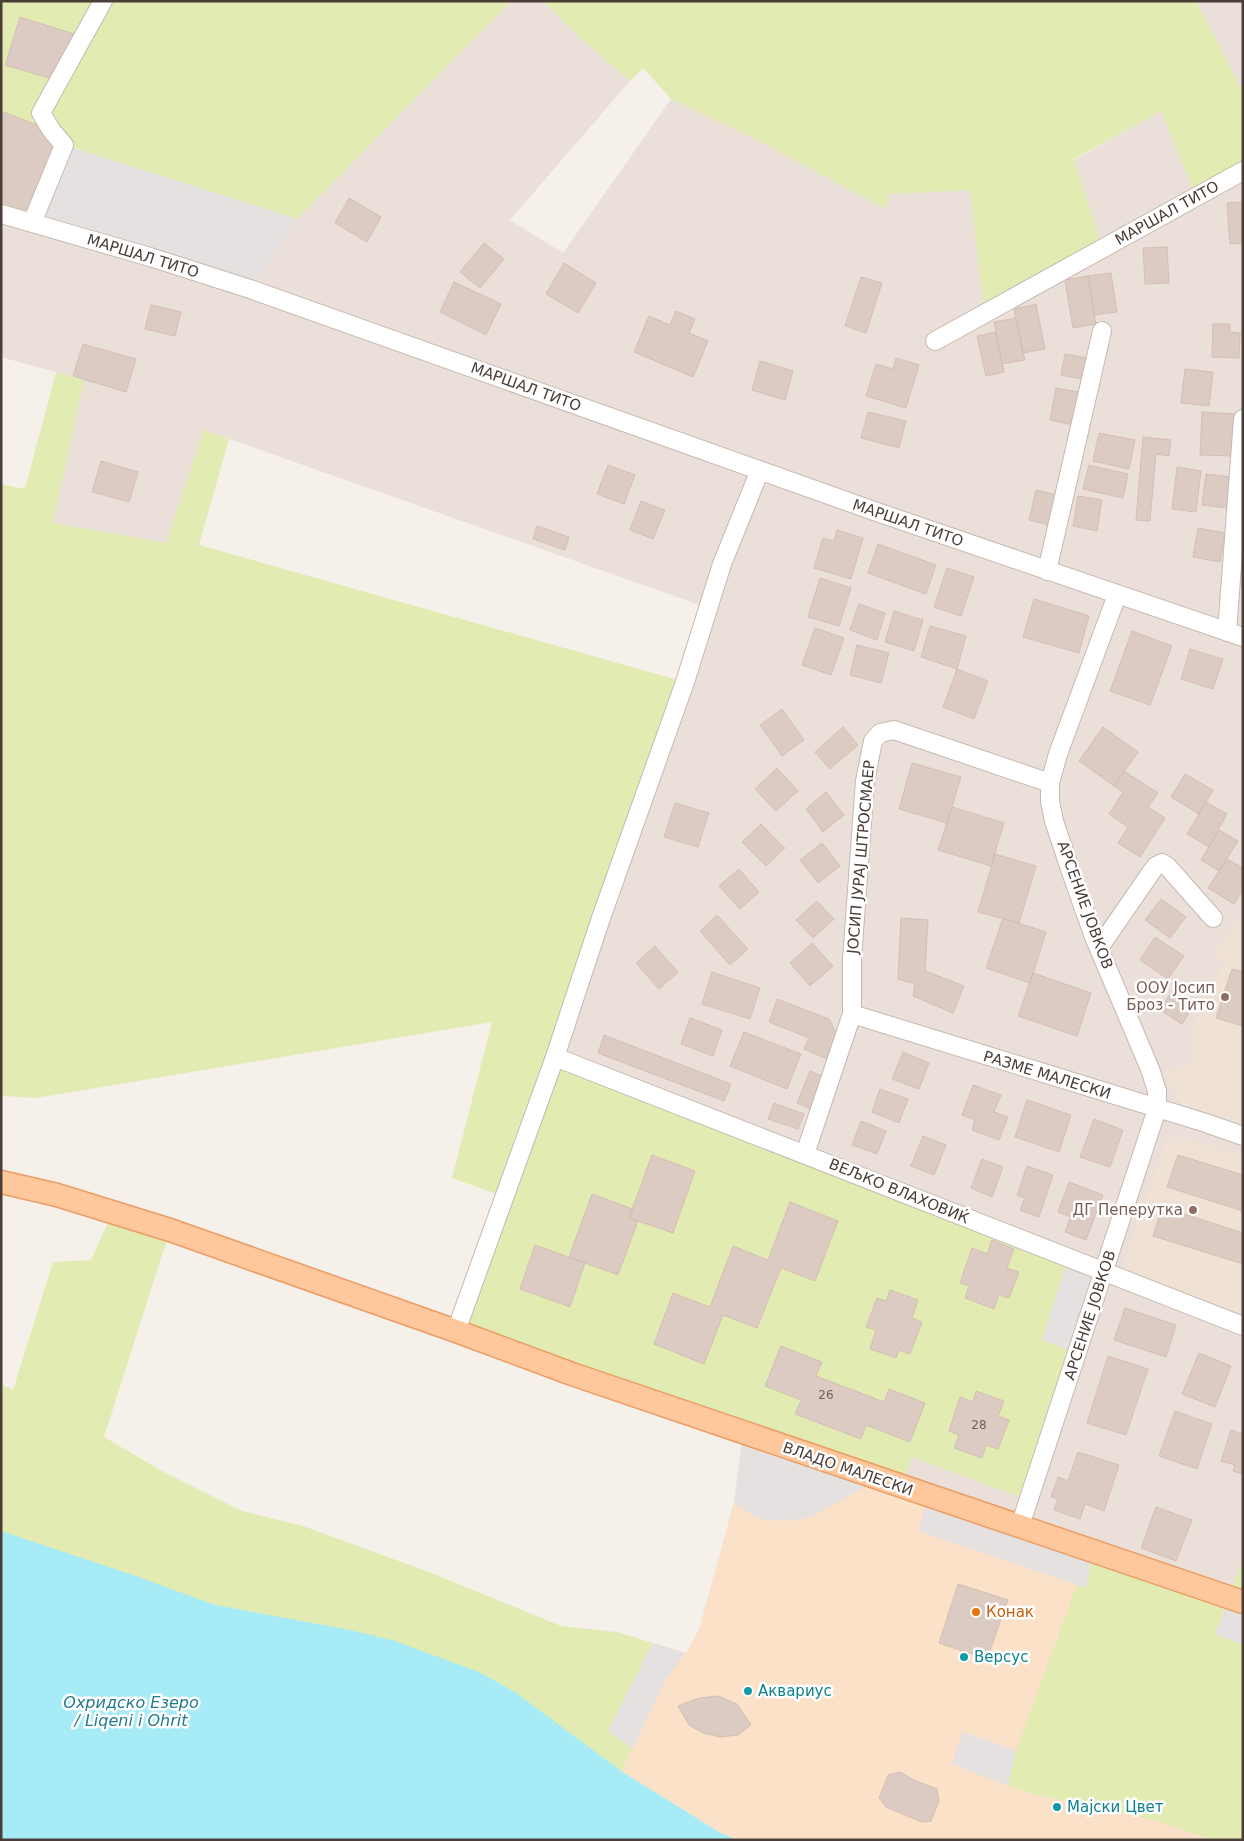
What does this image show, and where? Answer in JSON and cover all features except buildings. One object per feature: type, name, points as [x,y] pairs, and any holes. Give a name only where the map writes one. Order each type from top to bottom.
[{"type":"main road","name":"ВЛАДО МАЛЕСКИ","points":[[1,1182],[57,1195],[142,1220],[572,1374],[1243,1602]]},
{"type":"street","points":[[32,223],[64,145],[52,131],[42,113],[103,1]]},
{"type":"street","name":"МАРШАЛ ТИТО","points":[[934,341],[1243,171]]},
{"type":"street","name":"МАРШАЛ ТИТО","points":[[1,214],[150,257],[250,289],[1047,571],[1235,634],[1243,419]]},
{"type":"street","points":[[1047,571],[1102,331]]},
{"type":"street","points":[[456,1331],[555,1057],[601,918],[685,682],[722,564],[760,470]]},
{"type":"street","name":"АРСЕНИЕ ЈОВКОВ","points":[[1020,1526],[1157,1109],[1157,1091],[1150,1069],[1099,948],[1071,872],[1054,820],[1050,801],[1050,783],[1058,754],[1117,595]]},
{"type":"street","name":"ЈОСИП ЈУРАЈ ШТРОСМАЕР","points":[[805,1154],[852,1014],[852,959],[865,781],[873,741],[880,733],[894,730],[1050,783]]},
{"type":"street","points":[[1099,948],[1152,871],[1156,866],[1162,864],[1167,866],[1213,918]]},
{"type":"street","name":"РАЗМЕ МАЛЕСКИ","points":[[852,1014],[1243,1136]]},
{"type":"street","name":"ВЕЉКО ВЛАХОВИЌ","points":[[555,1057],[1243,1326]]},
{"type":"shaded area","points":[[511,1],[543,1],[578,36],[630,81],[510,220],[563,253],[671,99],[753,138],[886,208],[889,194],[970,190],[984,309],[1101,244],[1074,160],[1161,111],[1194,191],[1243,163],[1243,1840],[737,1840],[621,1771],[608,1731],[653,1643],[686,1653],[699,1630],[734,1503],[743,1434],[456,1331],[708,608],[204,430],[166,543],[53,523],[84,380],[1,357],[1,214],[250,289],[297,219]]},
{"type":"shaded area","points":[[1196,1],[1243,1],[1243,92]]},
{"type":"shaded area","points":[[64,145],[297,219],[250,289],[32,223]]},
{"type":"shaded area","name":"ООУ Јосип Броз - Тито","points":[[1238,918],[1243,918],[1243,1123],[1181,1104],[1163,1073],[1195,1059],[1191,1031],[1224,963],[1213,957]]},
{"type":"shaded area","name":"ДГ Пеперутка","points":[[1180,1136],[1243,1157],[1241,1313],[1131,1277],[1124,1262],[1165,1145]]},
{"type":"shaded area","points":[[1068,1259],[1104,1272],[1077,1354],[1042,1340]]},
{"type":"shaded area","points":[[743,1434],[881,1478],[809,1518],[785,1521],[759,1519],[734,1503]]},
{"type":"shaded area","points":[[929,1496],[1093,1552],[1086,1588],[918,1531]]},
{"type":"shaded area","points":[[1229,1598],[1243,1602],[1243,1644],[1215,1634]]},
{"type":"shaded area","points":[[653,1643],[686,1653],[665,1680],[633,1749],[608,1731]]},
{"type":"shaded area","points":[[963,1732],[1016,1750],[1008,1786],[951,1764]]},
{"type":"green space","points":[[1,1],[511,1],[297,219],[64,145],[52,131],[1,111]]},
{"type":"green space","points":[[543,1],[1196,1],[1243,92],[1243,162],[1194,191],[1161,111],[1074,159],[1101,244],[984,310],[970,190],[889,194],[886,209],[753,138],[671,99],[643,68],[630,81],[578,36]]},
{"type":"green space","points":[[56,372],[84,380],[53,523],[166,543],[204,430],[229,439],[199,545],[685,682],[556,1057],[1068,1259],[1077,1354],[1029,1500],[912,1457],[902,1486],[456,1331],[505,1197],[452,1178],[492,1022],[36,1098],[1,1096],[1,484],[25,489]]},
{"type":"green space","points":[[113,1211],[170,1230],[104,1437],[164,1472],[242,1511],[303,1526],[429,1572],[561,1626],[617,1632],[653,1643],[608,1731],[633,1749],[621,1771],[1,1840],[1,1384],[13,1390],[53,1262],[91,1260]]},
{"type":"green space","points":[[1093,1552],[1229,1597],[1243,1558],[1243,1602],[1215,1634],[1243,1644],[1243,1840],[1214,1840],[1153,1820],[1028,1793],[1008,1786],[1016,1750],[1077,1584],[1086,1587]]},
{"type":"sand","points":[[881,1478],[929,1496],[918,1531],[1077,1584],[1016,1750],[1008,1786],[1028,1793],[1153,1820],[1214,1840],[737,1840],[719,1832],[621,1771],[633,1749],[608,1731],[653,1643],[686,1653],[699,1630],[734,1503],[759,1519],[845,1497]]},
{"type":"water","name":"Охридско Езеро / Liqeni i Ohrit","points":[[1,1531],[133,1575],[215,1605],[350,1630],[395,1641],[479,1672],[515,1692],[621,1771],[719,1832],[737,1840],[1,1840]]},
{"type":"place","name":"ООУ Јосип Броз - Тито","points":[[1225,997]]},
{"type":"place","name":"ДГ Пеперутка","points":[[1193,1210]]},
{"type":"place","name":"Конак","points":[[976,1612]]},
{"type":"place","name":"Версус","points":[[964,1657]]},
{"type":"place","name":"Аквариус","points":[[748,1691]]},
{"type":"place","name":"Мајски Цвет","points":[[1057,1807]]}]
